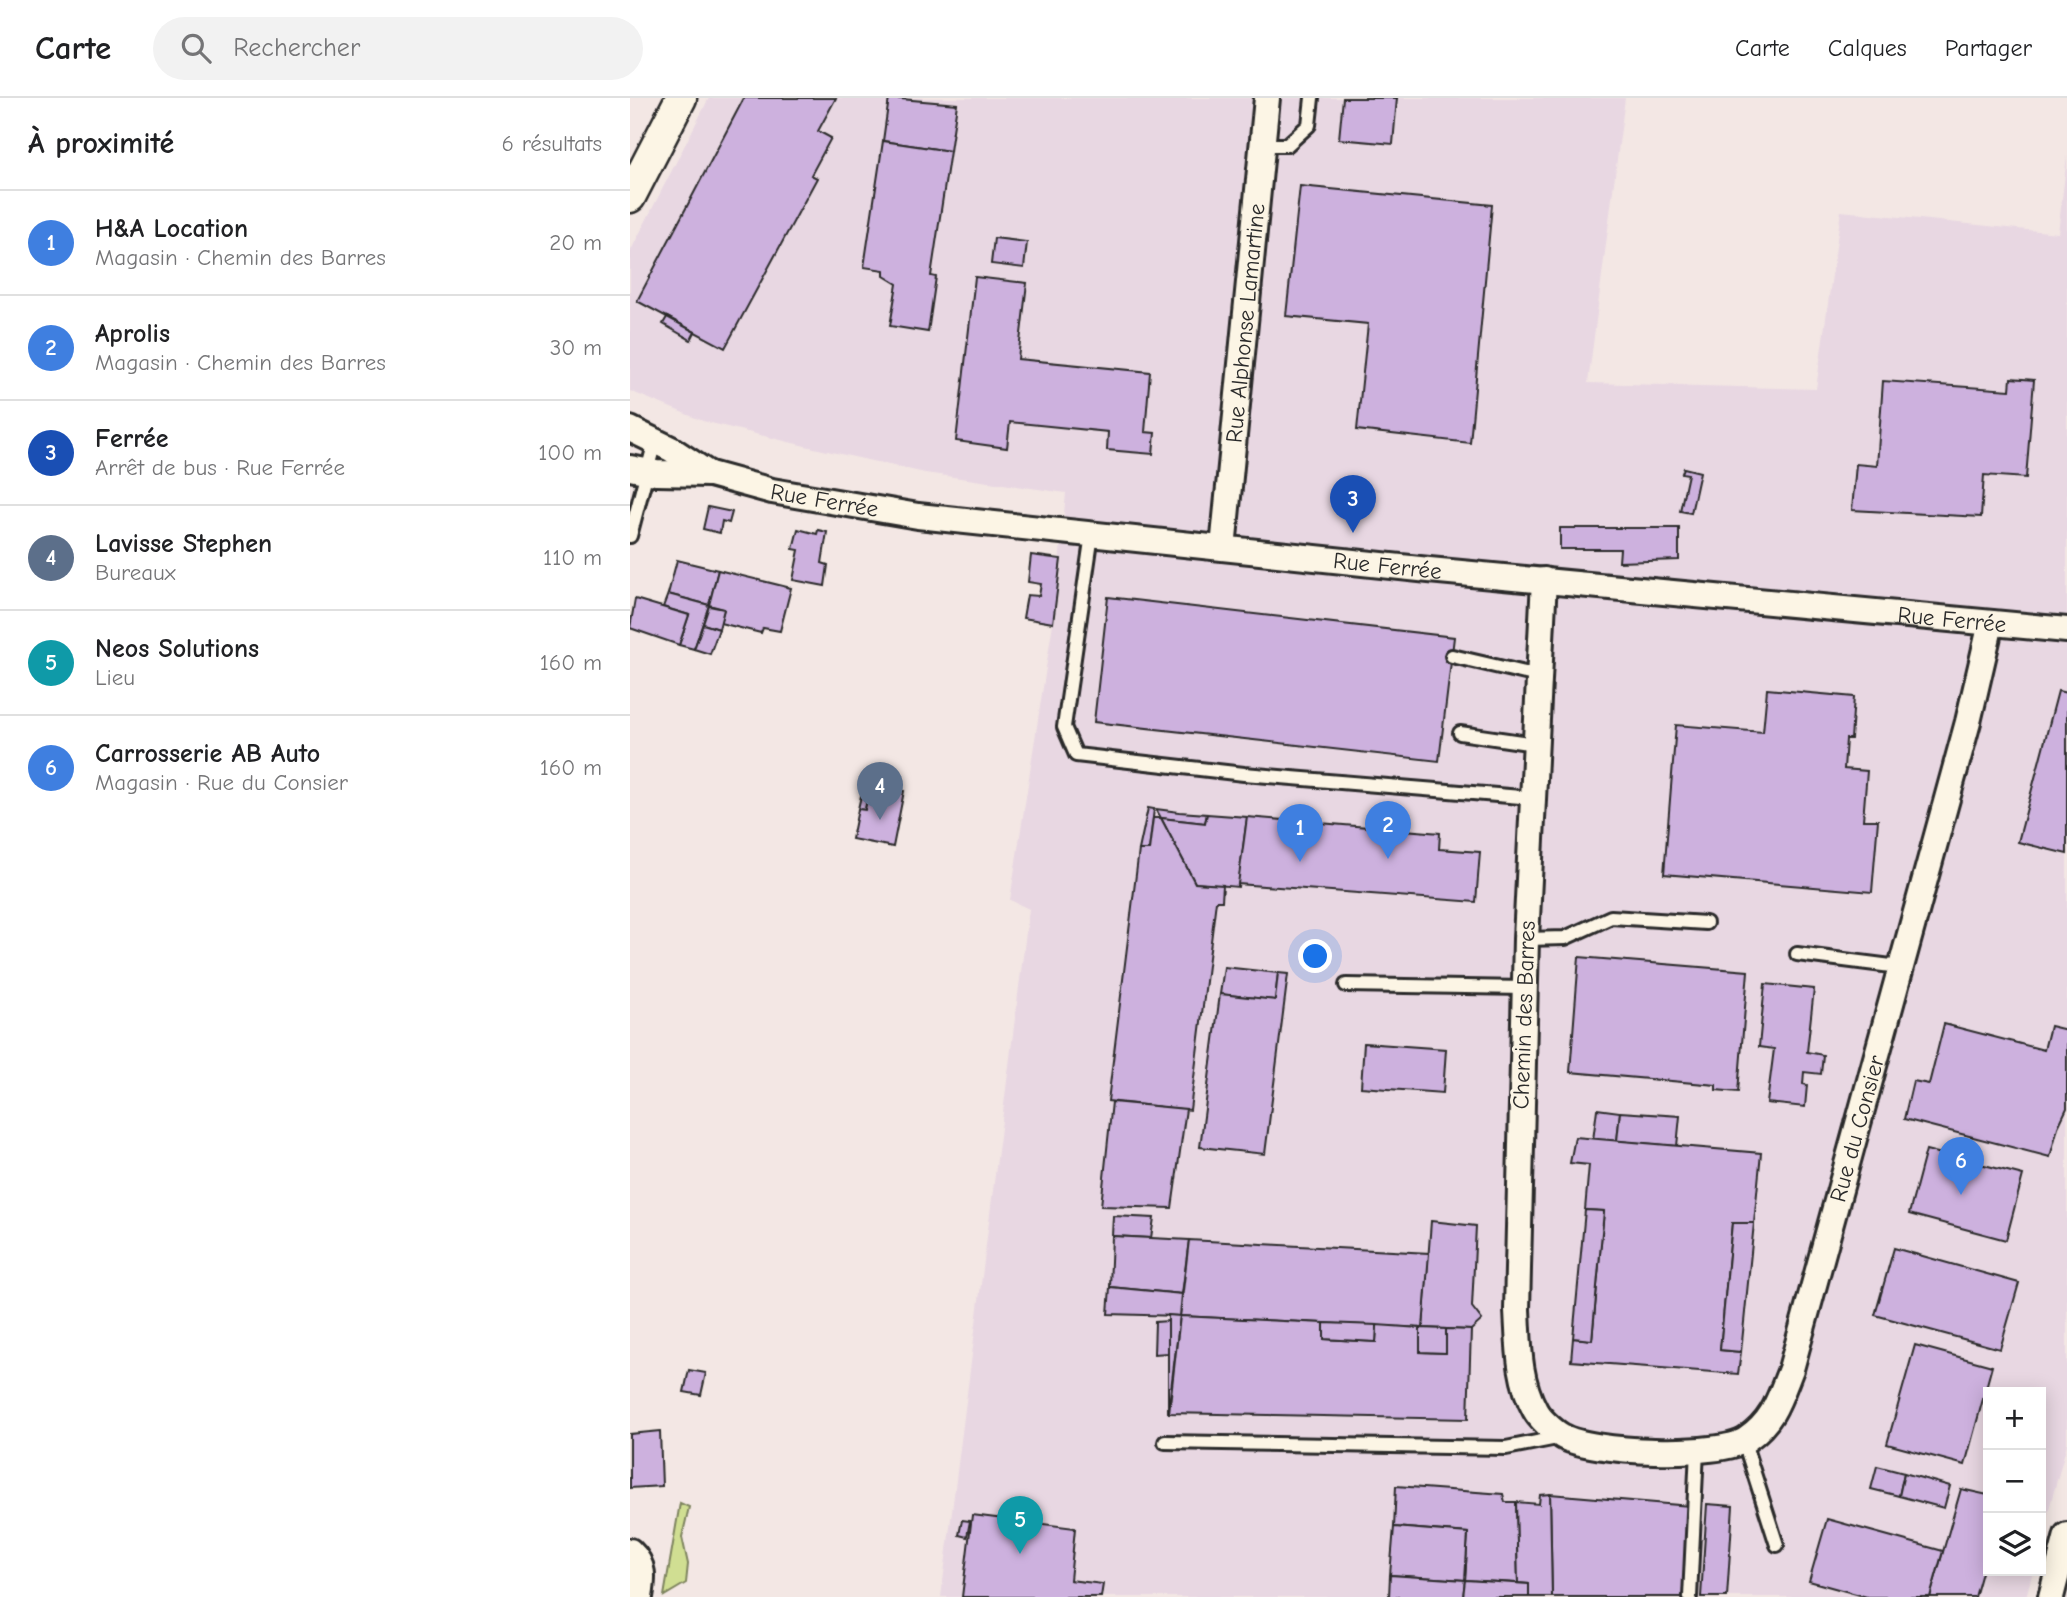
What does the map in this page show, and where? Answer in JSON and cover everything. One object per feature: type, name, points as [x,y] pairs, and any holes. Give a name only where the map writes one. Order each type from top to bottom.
[{"type":"street","points":[[630,197],[681,98]]},
{"type":"street","name":"Rue Alphonse Lamartine","points":[[1223,548],[1267,98]]},
{"type":"street","name":"Rue Ferrée","points":[[630,429],[710,474]]},
{"type":"street","name":"Rue Ferrée","points":[[638,470],[710,474],[772,491],[847,506],[1092,534],[2067,630]]},
{"type":"street","name":"Chemin des Barres","points":[[1544,580],[1526,939],[1517,1310],[1521,1371],[1536,1412],[1562,1437]]},
{"type":"street","name":"Rue du Consier","points":[[1744,1442],[1772,1417],[1791,1368],[1968,722],[1991,623]]},
{"type":"street","points":[[1562,1437],[1632,1452],[1697,1450],[1744,1442]]},
{"type":"street","points":[[2050,1597],[2067,1535]]},
{"type":"street","points":[[630,1551],[639,1559],[643,1574],[640,1597]]},
{"type":"lane","points":[[1263,145],[1287,145],[1309,125],[1312,98]]},
{"type":"lane","points":[[630,536],[638,470],[654,441]]},
{"type":"lane","points":[[1092,534],[1064,727],[1076,755],[1244,774],[1533,798]]},
{"type":"lane","points":[[1452,656],[1538,676]]},
{"type":"lane","points":[[1460,733],[1535,744]]},
{"type":"lane","points":[[1526,939],[1565,939],[1611,917],[1706,923]]},
{"type":"lane","points":[[1797,954],[1899,967]]},
{"type":"lane","points":[[1346,985],[1525,988]]},
{"type":"lane","points":[[1165,1441],[1506,1448],[1562,1437]]},
{"type":"lane","points":[[1744,1442],[1777,1545]]},
{"type":"lane","points":[[1690,1597],[1697,1450]]},
{"type":"shaded area","points":[[709,98],[1625,98],[1588,383],[1816,389],[1841,211],[2058,233],[2067,156],[2067,1444],[2046,1520],[2046,1387],[1983,1387],[1983,1576],[2032,1576],[2026,1597],[941,1597],[1029,909],[1010,900],[1053,623],[1066,493],[925,473],[801,445],[703,421],[630,391],[630,252]]},
{"type":"green space","points":[[680,1503],[689,1507],[682,1537],[688,1564],[686,1583],[664,1596]]},
{"type":"building","points":[[744,98],[836,98],[818,131],[831,138],[811,175],[817,178],[725,348],[637,301]]},
{"type":"building","points":[[889,98],[957,104],[950,151],[883,141]]},
{"type":"building","points":[[1343,98],[1397,98],[1393,144],[1339,139]]},
{"type":"building","points":[[883,141],[950,151],[931,276],[936,277],[928,332],[890,326],[897,284],[884,276],[884,270],[864,267]]},
{"type":"building","points":[[1300,186],[1492,205],[1470,443],[1357,430],[1368,324],[1286,316]]},
{"type":"building","points":[[994,238],[1027,242],[1024,268],[991,264]]},
{"type":"building","points":[[975,277],[1027,283],[1018,359],[1150,372],[1145,432],[1155,433],[1153,454],[1107,450],[1108,432],[1010,422],[1007,448],[956,441]]},
{"type":"building","points":[[667,317],[695,332],[691,340],[663,324]]},
{"type":"building","points":[[2011,378],[2034,380],[2026,478],[1984,475],[1981,517],[1852,510],[1856,464],[1877,466],[1883,381],[2010,390]]},
{"type":"building","points":[[1684,468],[1700,472],[1691,513],[1680,511],[1688,474],[1682,473]]},
{"type":"building","points":[[708,507],[732,512],[729,523],[722,521],[720,533],[703,529]]},
{"type":"building","points":[[1560,528],[1679,528],[1679,560],[1619,562],[1620,549],[1560,549]]},
{"type":"building","points":[[798,529],[817,534],[818,530],[827,532],[822,563],[828,565],[825,586],[793,580],[799,550],[793,549]]},
{"type":"building","points":[[1031,555],[1061,559],[1053,623],[1023,618],[1027,595],[1039,596],[1041,584],[1028,582]]},
{"type":"building","points":[[677,560],[718,570],[709,605],[668,594]]},
{"type":"building","points":[[718,570],[791,588],[780,631],[763,628],[761,633],[720,623],[724,609],[709,605]]},
{"type":"building","points":[[668,594],[709,605],[694,649],[679,645],[689,615],[663,607]]},
{"type":"building","points":[[1108,597],[1454,637],[1439,761],[1094,722]]},
{"type":"building","points":[[635,599],[689,615],[679,645],[630,628]]},
{"type":"building","points":[[709,606],[724,609],[719,629],[703,624]]},
{"type":"building","points":[[703,624],[719,629],[710,654],[694,649]]},
{"type":"building","points":[[1767,689],[1854,697],[1851,739],[1846,739],[1844,769],[1867,771],[1863,820],[1878,820],[1872,892],[1664,874],[1676,725],[1763,732]]},
{"type":"building","points":[[2058,691],[2067,693],[2067,854],[2018,842]]},
{"type":"building","points":[[864,783],[870,784],[865,810],[858,809]]},
{"type":"building","points":[[870,784],[904,791],[893,847],[852,839],[858,809],[865,810]]},
{"type":"building","points":[[1148,808],[1154,809],[1149,850],[1139,850]]},
{"type":"building","points":[[1156,809],[1207,814],[1205,823],[1161,818]]},
{"type":"building","points":[[1207,814],[1247,817],[1238,887],[1195,883],[1161,818],[1205,823]]},
{"type":"building","points":[[1247,817],[1440,833],[1439,849],[1480,852],[1476,902],[1238,884]]},
{"type":"building","points":[[1153,818],[1161,818],[1195,883],[1223,885],[1222,901],[1216,901],[1190,1110],[1108,1101],[1139,850],[1149,850]]},
{"type":"building","points":[[1579,957],[1748,971],[1738,1092],[1716,1090],[1716,1085],[1570,1072]]},
{"type":"building","points":[[1224,967],[1278,973],[1275,1000],[1220,994]]},
{"type":"building","points":[[1278,973],[1288,974],[1265,1154],[1200,1147],[1220,994],[1275,1000]]},
{"type":"building","points":[[1765,984],[1814,989],[1807,1052],[1823,1055],[1821,1074],[1804,1072],[1803,1084],[1807,1085],[1805,1107],[1767,1103],[1774,1049],[1759,1047]]},
{"type":"building","points":[[1944,1024],[2044,1050],[2050,1026],[2067,1030],[2067,1108],[2058,1127],[2050,1157],[1904,1119],[1913,1081],[1929,1084]]},
{"type":"building","points":[[1364,1043],[1446,1049],[1443,1093],[1361,1087]]},
{"type":"building","points":[[1112,1102],[1186,1109],[1172,1208],[1101,1206]]},
{"type":"building","points":[[1597,1109],[1620,1112],[1617,1141],[1593,1140]]},
{"type":"building","points":[[1620,1112],[1680,1116],[1677,1146],[1617,1141]]},
{"type":"building","points":[[1575,1137],[1761,1153],[1754,1223],[1732,1223],[1720,1350],[1741,1352],[1738,1374],[1571,1361],[1573,1338],[1592,1340],[1604,1211],[1585,1210],[1589,1165],[1570,1163]]},
{"type":"building","points":[[1926,1150],[2023,1175],[2006,1240],[1909,1214]]},
{"type":"building","points":[[1585,1210],[1604,1211],[1592,1340],[1573,1338]]},
{"type":"building","points":[[1113,1216],[1154,1218],[1151,1238],[1112,1236]]},
{"type":"building","points":[[1431,1221],[1476,1226],[1472,1307],[1482,1320],[1471,1330],[1423,1328]]},
{"type":"building","points":[[1732,1223],[1754,1223],[1741,1352],[1720,1350]]},
{"type":"building","points":[[1112,1236],[1189,1240],[1182,1294],[1110,1287]]},
{"type":"building","points":[[1189,1240],[1429,1253],[1423,1328],[1180,1316]]},
{"type":"building","points":[[1894,1248],[2019,1283],[2000,1349],[1875,1315]]},
{"type":"building","points":[[1110,1287],[1182,1294],[1180,1316],[1108,1314]]},
{"type":"building","points":[[1168,1315],[1180,1316],[1168,1413]]},
{"type":"building","points":[[1180,1316],[1324,1323],[1324,1339],[1376,1342],[1377,1325],[1420,1328],[1420,1352],[1446,1353],[1446,1329],[1471,1330],[1468,1419],[1169,1413]]},
{"type":"building","points":[[1168,1321],[1168,1353],[1154,1354],[1155,1322]]},
{"type":"building","points":[[1324,1323],[1377,1325],[1376,1342],[1324,1339]]},
{"type":"building","points":[[1420,1328],[1446,1329],[1446,1353],[1420,1352]]},
{"type":"building","points":[[1915,1345],[1992,1366],[1986,1387],[1983,1387],[1983,1399],[1965,1465],[1887,1444]]},
{"type":"building","points":[[689,1370],[706,1373],[701,1395],[684,1392]]},
{"type":"building","points":[[660,1431],[662,1486],[630,1488],[630,1434]]},
{"type":"building","points":[[1877,1466],[1904,1473],[1899,1496],[1871,1489]]},
{"type":"building","points":[[1904,1473],[1950,1486],[1944,1508],[1899,1496]]},
{"type":"building","points":[[1396,1486],[1503,1494],[1505,1502],[1516,1502],[1518,1583],[1465,1580],[1468,1533],[1394,1527]]},
{"type":"building","points":[[1961,1489],[1983,1494],[1983,1569],[1975,1597],[1930,1597]]},
{"type":"building","points":[[1550,1494],[1690,1506],[1684,1597],[1552,1597]]},
{"type":"building","points":[[1550,1494],[1552,1597],[1529,1597],[1529,1584],[1518,1583],[1516,1502],[1539,1504],[1540,1495]]},
{"type":"building","points":[[1707,1504],[1733,1506],[1727,1597],[1701,1597]]},
{"type":"building","points":[[972,1515],[1075,1528],[1070,1580],[1103,1584],[1101,1597],[962,1597]]},
{"type":"building","points":[[1827,1519],[1943,1551],[1930,1597],[1867,1597],[1809,1581]]},
{"type":"building","points":[[962,1520],[970,1521],[967,1537],[959,1535]]},
{"type":"building","points":[[1394,1527],[1468,1533],[1465,1580],[1390,1575]]},
{"type":"building","points":[[1390,1575],[1465,1580],[1463,1597],[1389,1597]]},
{"type":"building","points":[[1465,1580],[1529,1584],[1529,1597],[1463,1597]]},
{"type":"place","name":"Ferrée","points":[[1353,533]]},
{"type":"place","name":"Lavisse Stephen","points":[[880,820]]},
{"type":"place","name":"Aprolis","points":[[1388,859]]},
{"type":"place","name":"H&A Location","points":[[1300,862]]},
{"type":"place","name":"Carrosserie AB Auto","points":[[1961,1195]]},
{"type":"place","name":"Neos Solutions","points":[[1020,1554]]}]
